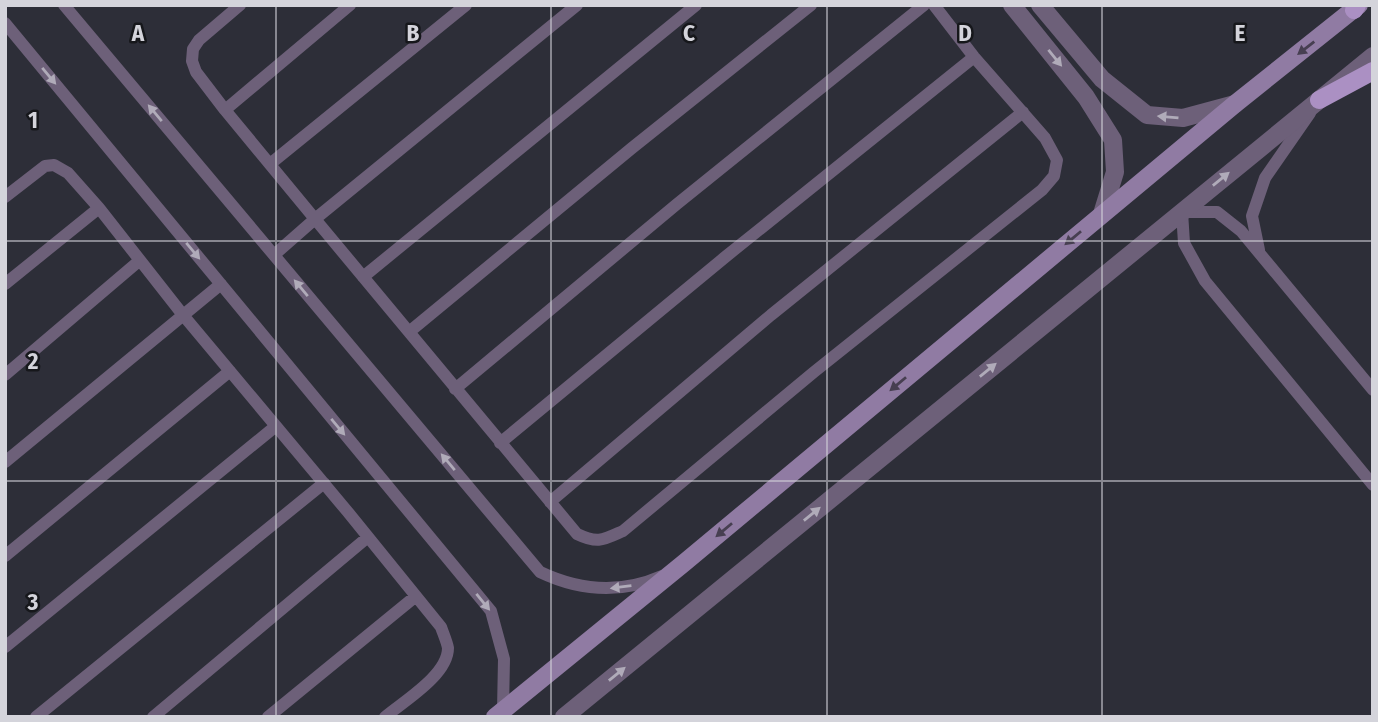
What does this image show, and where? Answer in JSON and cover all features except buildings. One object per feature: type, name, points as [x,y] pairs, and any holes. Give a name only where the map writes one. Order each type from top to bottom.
[{"type":"main road","points":[[499,713],[684,563],[1235,104],[1357,7]]},
{"type":"main road","points":[[1319,100],[1373,71]]},
{"type":"street","points":[[1012,5],[1086,97],[1113,139],[1115,172],[1102,214]]},
{"type":"street","points":[[1040,5],[1102,79],[1147,115],[1183,118],[1235,104]]},
{"type":"street","points":[[564,717],[1373,56]]},
{"type":"lane","points":[[64,5],[540,572],[575,585],[612,589],[650,581],[684,563]]},
{"type":"lane","points":[[240,5],[199,40],[193,50],[192,61],[196,72],[577,534],[600,541],[623,531],[814,372],[1042,190],[1055,176],[1057,160],[1045,138],[974,57],[934,5]]},
{"type":"lane","points":[[225,110],[350,5]]},
{"type":"lane","points":[[270,164],[466,5]]},
{"type":"lane","points":[[274,255],[577,5]]},
{"type":"lane","points":[[363,277],[696,5]]},
{"type":"lane","points":[[408,332],[811,5]]},
{"type":"lane","points":[[455,389],[924,5]]},
{"type":"lane","points":[[5,23],[491,611],[505,659],[499,713]]},
{"type":"lane","points":[[500,443],[974,57]]},
{"type":"lane","points":[[1259,250],[1252,216],[1265,178],[1319,100]]},
{"type":"lane","points":[[550,502],[771,315],[1023,112]]},
{"type":"lane","points":[[5,197],[45,166],[54,165],[68,173],[441,627],[448,648],[444,666],[385,717]]},
{"type":"lane","points":[[5,284],[99,208]]},
{"type":"lane","points":[[1373,390],[1241,231],[1217,212],[1182,212],[1184,243],[1205,281],[1373,485]]},
{"type":"lane","points":[[5,375],[139,261]]},
{"type":"lane","points":[[5,462],[221,284]]},
{"type":"lane","points":[[5,556],[230,371]]},
{"type":"lane","points":[[5,647],[276,426]]},
{"type":"lane","points":[[36,717],[324,483]]},
{"type":"lane","points":[[153,717],[368,537]]},
{"type":"lane","points":[[268,717],[416,596]]}]
